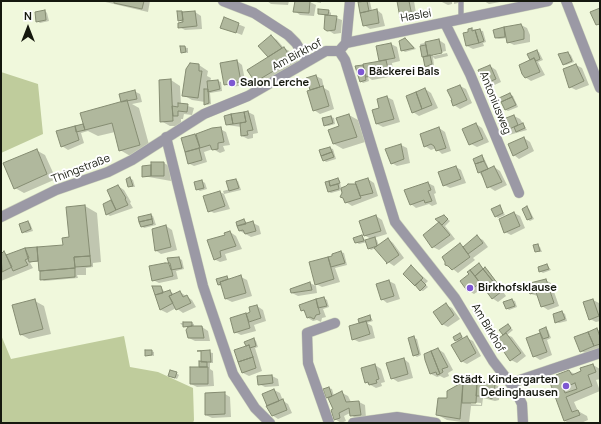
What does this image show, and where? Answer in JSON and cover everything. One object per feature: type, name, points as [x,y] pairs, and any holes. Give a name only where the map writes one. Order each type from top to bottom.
[{"type":"street","points":[[223,1],[254,13],[288,35],[296,43],[307,61]]},
{"type":"street","points":[[342,47],[350,1]]},
{"type":"street","name":"Haslei","points":[[342,47],[548,1]]},
{"type":"street","points":[[566,1],[600,88]]},
{"type":"street","name":"Antoniusweg","points":[[444,23],[470,74],[519,193]]},
{"type":"street","name":"Am Birkhof","points":[[166,137],[204,114],[248,96],[326,51],[342,47],[395,222],[455,298],[494,361],[510,383],[522,404],[524,423]]},
{"type":"street","points":[[166,137],[203,286],[233,374],[255,408],[270,423]]},
{"type":"street","name":"Thingstraße","points":[[1,217],[56,190],[108,172],[132,160],[166,137]]},
{"type":"street","points":[[329,423],[308,363],[307,333],[335,323]]},
{"type":"street","points":[[510,383],[600,353]]},
{"type":"street","points":[[353,423],[397,417],[436,423]]},
{"type":"lane","points":[[461,1],[461,20]]},
{"type":"green space","points":[[1,72],[38,84],[43,134],[1,153]]},
{"type":"green space","points":[[1,335],[11,359],[124,336],[130,367],[158,372],[193,388],[193,423],[1,423]]},
{"type":"building","points":[[114,1],[144,1],[142,9],[114,3]]},
{"type":"building","points":[[295,1],[310,1],[309,13],[293,12]]},
{"type":"building","points":[[367,1],[369,11],[360,13],[358,2]]},
{"type":"building","points":[[397,1],[409,1],[412,16],[400,18]]},
{"type":"building","points":[[600,8],[600,24],[596,25],[590,12]]},
{"type":"building","points":[[318,9],[329,10],[328,15],[318,14]]},
{"type":"building","points":[[377,9],[379,23],[363,26],[360,13]]},
{"type":"building","points":[[45,10],[46,20],[36,22],[35,12]]},
{"type":"building","points":[[177,11],[182,11],[183,20],[178,21]]},
{"type":"building","points":[[195,11],[197,26],[178,28],[178,23],[183,22],[182,12]]},
{"type":"building","points":[[325,15],[337,16],[335,30],[327,31],[324,29]]},
{"type":"building","points":[[224,17],[239,23],[236,33],[220,28]]},
{"type":"building","points":[[521,24],[524,31],[524,39],[507,43],[504,27]]},
{"type":"building","points":[[504,27],[505,37],[495,38],[493,30]]},
{"type":"building","points":[[472,28],[472,31],[475,30],[479,43],[466,46],[463,33],[468,32],[468,29]]},
{"type":"building","points":[[480,29],[484,41],[479,43],[475,30]]},
{"type":"building","points":[[271,35],[282,48],[268,57],[258,46]]},
{"type":"building","points":[[405,38],[414,48],[401,51],[399,41]]},
{"type":"building","points":[[439,39],[442,53],[428,56],[425,42]]},
{"type":"building","points":[[391,43],[395,58],[379,61],[376,46]]},
{"type":"building","points":[[426,45],[428,56],[422,57],[420,46]]},
{"type":"building","points":[[180,46],[185,46],[186,52],[181,53]]},
{"type":"building","points":[[284,47],[292,60],[255,82],[247,70]]},
{"type":"building","points":[[537,50],[540,59],[536,61],[534,58],[530,60],[527,54]]},
{"type":"building","points":[[568,52],[572,61],[563,65],[558,54]]},
{"type":"building","points":[[430,55],[432,64],[425,67],[423,57]]},
{"type":"building","points":[[534,58],[540,72],[525,78],[519,65]]},
{"type":"building","points":[[237,60],[241,82],[224,85],[220,63]]},
{"type":"building","points":[[386,60],[389,73],[366,77],[363,64]]},
{"type":"building","points":[[190,63],[199,64],[199,71],[202,71],[198,98],[182,96],[186,69]]},
{"type":"building","points":[[576,64],[584,81],[569,88],[563,69]]},
{"type":"building","name":"Bäckerei Bals","points":[[363,65],[366,80],[360,82],[355,66]]},
{"type":"building","points":[[490,65],[496,79],[484,84],[478,70]]},
{"type":"building","points":[[316,75],[320,87],[310,90],[306,78]]},
{"type":"building","points":[[171,79],[173,121],[160,122],[159,80]]},
{"type":"building","points":[[218,80],[220,89],[208,92],[207,81]]},
{"type":"building","points":[[460,85],[467,100],[453,106],[447,90]]},
{"type":"building","points":[[323,86],[329,106],[313,111],[307,91]]},
{"type":"building","points":[[425,88],[432,105],[422,109],[416,92]]},
{"type":"building","points":[[204,89],[208,89],[209,103],[204,105]]},
{"type":"building","points":[[135,90],[137,99],[121,102],[119,94]]},
{"type":"building","points":[[416,92],[422,109],[412,113],[406,96]]},
{"type":"building","points":[[510,93],[512,97],[501,102],[499,98]]},
{"type":"building","points":[[387,96],[394,119],[376,124],[372,110],[379,108],[377,99]]},
{"type":"building","points":[[512,97],[516,105],[505,110],[501,102]]},
{"type":"building","points":[[127,100],[140,145],[119,151],[112,123],[85,130],[80,113]]},
{"type":"building","points":[[178,103],[188,104],[187,112],[178,111],[178,116],[173,116],[172,106],[178,107]]},
{"type":"building","points":[[248,111],[253,130],[247,131],[248,135],[241,136],[240,123],[246,122],[244,112]]},
{"type":"building","points":[[244,112],[246,122],[233,124],[231,114]]},
{"type":"building","points":[[231,114],[233,124],[226,125],[224,116]]},
{"type":"building","points":[[349,114],[357,137],[333,144],[328,130],[339,126],[336,118]]},
{"type":"building","points":[[514,115],[518,125],[503,132],[498,121]]},
{"type":"building","points":[[331,116],[333,123],[324,126],[322,118]]},
{"type":"building","points":[[476,123],[483,139],[469,145],[462,129]]},
{"type":"building","points":[[523,123],[525,128],[516,132],[514,127]]},
{"type":"building","points":[[83,124],[85,130],[76,132],[75,126]]},
{"type":"building","points":[[75,126],[79,140],[61,147],[56,131]]},
{"type":"building","points":[[221,127],[224,142],[218,143],[218,149],[212,150],[210,145],[200,148],[196,134],[212,128]]},
{"type":"building","points":[[439,127],[446,148],[436,151],[434,146],[431,144],[424,147],[420,134]]},
{"type":"building","points":[[195,134],[200,148],[185,152],[181,138]]},
{"type":"building","points":[[524,137],[528,148],[513,156],[508,144]]},
{"type":"building","points":[[401,144],[404,159],[391,164],[385,149]]},
{"type":"building","points":[[330,147],[332,152],[321,156],[319,150]]},
{"type":"building","points":[[199,148],[202,160],[188,164],[185,152]]},
{"type":"building","points":[[37,149],[47,174],[14,189],[3,163]]},
{"type":"building","points":[[332,152],[334,157],[323,161],[321,156]]},
{"type":"building","points":[[482,155],[484,161],[475,164],[473,159]]},
{"type":"building","points":[[484,161],[488,169],[478,173],[475,164]]},
{"type":"building","points":[[151,162],[164,162],[164,176],[151,176]]},
{"type":"building","points":[[151,165],[151,176],[142,177],[142,166]]},
{"type":"building","points":[[456,166],[461,179],[443,186],[438,172]]},
{"type":"building","points":[[494,166],[502,182],[487,188],[481,172]]},
{"type":"building","points":[[130,177],[133,186],[128,187],[126,179]]},
{"type":"building","points":[[338,178],[340,183],[330,186],[329,181]]},
{"type":"building","points":[[368,178],[373,193],[360,196],[355,182]]},
{"type":"building","points":[[236,179],[239,188],[229,191],[226,181]]},
{"type":"building","points":[[202,180],[204,188],[196,190],[194,182]]},
{"type":"building","points":[[329,181],[330,186],[338,184],[339,189],[328,192],[325,182]]},
{"type":"building","points":[[428,182],[431,190],[428,191],[432,201],[425,203],[424,200],[410,205],[404,190]]},
{"type":"building","points":[[348,184],[356,184],[361,198],[345,203],[343,198],[340,197],[342,193],[341,188]]},
{"type":"building","points":[[118,185],[126,198],[125,199],[128,205],[116,210],[107,190]]},
{"type":"building","points":[[220,191],[225,206],[208,212],[203,196]]},
{"type":"building","points":[[111,200],[116,210],[106,215],[103,204]]},
{"type":"building","points":[[85,205],[90,256],[74,257],[75,268],[39,271],[37,247],[63,245],[62,238],[69,237],[66,207]]},
{"type":"building","points":[[500,205],[503,213],[495,217],[491,209]]},
{"type":"building","points":[[527,206],[532,218],[527,220],[522,209]]},
{"type":"building","points":[[514,212],[520,226],[504,233],[499,219]]},
{"type":"building","points":[[151,214],[152,219],[139,222],[138,217]]},
{"type":"building","points":[[376,215],[381,231],[364,236],[359,221]]},
{"type":"building","points":[[444,215],[448,219],[442,225],[435,219]]},
{"type":"building","points":[[152,219],[153,224],[141,227],[139,222]]},
{"type":"building","points":[[244,219],[246,224],[237,226],[236,222]]},
{"type":"building","points":[[28,221],[31,229],[22,233],[19,224]]},
{"type":"building","points":[[253,221],[256,231],[245,234],[243,230],[239,231],[237,226]]},
{"type":"building","points":[[439,222],[450,235],[432,248],[423,235]]},
{"type":"building","points":[[166,225],[171,247],[155,251],[152,229]]},
{"type":"building","points":[[230,231],[236,246],[220,251],[221,257],[214,260],[207,240],[225,235],[224,233]]},
{"type":"building","points":[[362,235],[364,241],[355,243],[353,238]]},
{"type":"building","points":[[477,235],[483,243],[468,254],[463,247]]},
{"type":"building","points":[[375,237],[377,246],[368,249],[365,240]]},
{"type":"building","points":[[388,238],[399,255],[386,264],[387,263],[374,248]]},
{"type":"building","points":[[460,243],[470,257],[452,270],[445,265],[442,257]]},
{"type":"building","points":[[538,244],[540,251],[535,252],[533,245]]},
{"type":"building","points":[[37,247],[38,261],[29,262],[25,248]]},
{"type":"building","points":[[25,248],[29,258],[25,260],[28,265],[13,271],[6,255]]},
{"type":"building","points":[[4,251],[12,267],[2,272],[1,254]]},
{"type":"building","points":[[341,251],[345,263],[331,267],[328,257]]},
{"type":"building","points":[[90,256],[91,266],[75,267],[74,257]]},
{"type":"building","points":[[179,257],[182,268],[171,270],[167,258]]},
{"type":"building","points":[[328,257],[334,279],[315,285],[309,262]]},
{"type":"building","points":[[170,263],[173,276],[152,281],[149,266]]},
{"type":"building","points":[[479,263],[483,269],[475,276],[470,270]]},
{"type":"building","points":[[547,264],[549,269],[539,272],[538,267]]},
{"type":"building","points":[[411,265],[423,278],[415,286],[403,274]]},
{"type":"building","points":[[485,267],[498,284],[496,285],[483,269]]},
{"type":"building","points":[[75,268],[75,277],[40,280],[40,271]]},
{"type":"building","points":[[483,269],[501,292],[492,299],[475,276]]},
{"type":"building","points":[[470,270],[480,283],[468,292],[460,281],[469,274],[467,272]]},
{"type":"building","points":[[241,275],[246,293],[225,299],[220,282]]},
{"type":"building","points":[[227,276],[228,279],[220,282],[221,284],[218,285],[216,279]]},
{"type":"building","points":[[546,279],[554,303],[541,307],[536,292],[530,294],[526,284]]},
{"type":"building","points":[[389,280],[394,296],[381,300],[376,284]]},
{"type":"building","points":[[421,280],[426,285],[420,291],[415,285]]},
{"type":"building","points":[[310,282],[312,290],[291,293],[290,289]]},
{"type":"building","points":[[152,286],[161,286],[163,293],[155,295]]},
{"type":"building","points":[[170,290],[172,295],[169,296],[173,303],[160,310],[155,295]]},
{"type":"building","points":[[180,291],[183,297],[187,295],[191,303],[176,310],[169,296]]},
{"type":"building","points":[[324,297],[327,306],[318,308],[316,299]]},
{"type":"building","points":[[35,299],[43,329],[20,335],[12,305]]},
{"type":"building","points":[[316,299],[320,314],[316,315],[314,319],[310,317],[307,318],[304,310],[301,311],[299,305]]},
{"type":"building","points":[[512,299],[515,306],[506,309],[503,302]]},
{"type":"building","points":[[593,299],[599,316],[589,320],[583,302]]},
{"type":"building","points":[[446,303],[454,315],[442,325],[433,312]]},
{"type":"building","points":[[257,305],[261,318],[249,322],[246,314],[250,312],[249,307]]},
{"type":"building","points":[[562,311],[565,319],[555,323],[553,314]]},
{"type":"building","points":[[246,313],[250,328],[234,333],[230,318]]},
{"type":"building","points":[[370,315],[371,320],[359,323],[358,319]]},
{"type":"building","points":[[366,321],[370,334],[352,340],[349,326]]},
{"type":"building","points":[[183,322],[192,322],[192,326],[183,327]]},
{"type":"building","points":[[508,324],[511,328],[503,335],[499,330]]},
{"type":"building","points":[[202,326],[204,338],[188,338],[186,330],[188,327]]},
{"type":"building","points":[[546,327],[549,337],[543,339],[539,330]]},
{"type":"building","points":[[597,328],[600,337],[600,344],[594,346],[588,332]]},
{"type":"building","points":[[588,332],[594,346],[580,352],[574,337]]},
{"type":"building","points":[[460,333],[462,337],[455,341],[453,337]]},
{"type":"building","points":[[506,333],[521,353],[510,361],[496,340]]},
{"type":"building","points":[[540,333],[547,352],[533,357],[526,338]]},
{"type":"building","points":[[414,336],[419,354],[413,356],[408,338]]},
{"type":"building","points":[[467,336],[476,353],[461,362],[451,345]]},
{"type":"building","points":[[254,338],[256,346],[250,348],[249,345],[246,346],[244,342]]},
{"type":"building","points":[[249,345],[253,357],[238,362],[234,350]]},
{"type":"building","points":[[438,348],[448,367],[442,369],[443,372],[440,374],[431,351]]},
{"type":"building","points":[[145,350],[152,350],[152,355],[145,356]]},
{"type":"building","points":[[210,350],[211,362],[201,362],[201,351],[197,351]]},
{"type":"building","points":[[431,351],[440,374],[437,375],[436,372],[430,374],[425,360],[424,354]]},
{"type":"building","points":[[253,357],[256,368],[242,373],[238,362]]},
{"type":"building","points":[[404,358],[408,374],[391,379],[386,363]]},
{"type":"building","points":[[199,361],[207,362],[207,367],[199,367]]},
{"type":"building","points":[[375,364],[379,379],[376,380],[377,383],[369,385],[368,382],[365,383],[361,368]]},
{"type":"building","points":[[593,364],[596,372],[588,375],[592,386],[566,397],[572,412],[578,410],[580,415],[564,421],[549,380],[557,379],[556,375],[569,370],[572,375],[581,371],[580,368]],"holes":[[[575,383],[577,389],[565,393],[563,388]]]},
{"type":"building","points":[[190,367],[208,367],[208,384],[190,384]]},
{"type":"building","points":[[170,370],[177,372],[175,378],[168,376]]},
{"type":"building","points":[[272,375],[273,383],[258,385],[257,376]]},
{"type":"building","points":[[477,381],[495,383],[494,397],[491,399],[487,396],[476,396]]},
{"type":"building","points":[[463,382],[460,419],[436,415],[438,398],[447,398],[447,391]]},
{"type":"building","points":[[463,382],[477,384],[476,403],[462,403]]},
{"type":"building","points":[[329,387],[332,396],[326,398],[323,389]]},
{"type":"building","points":[[274,389],[279,401],[267,406],[262,394]]},
{"type":"building","points":[[342,391],[346,402],[359,401],[361,415],[350,416],[349,408],[339,413],[340,418],[334,420],[331,410],[333,409],[328,398]]},
{"type":"building","points":[[225,392],[225,414],[205,415],[205,393]]},
{"type":"building","points":[[283,399],[287,410],[272,416],[266,406]]},
{"type":"place","name":"Bäckerei Bals","points":[[361,72]]},
{"type":"place","name":"Salon Lerche","points":[[232,83]]},
{"type":"place","name":"Birkhofsklause","points":[[470,288]]},
{"type":"place","name":"Städt. Kindergarten Dedinghausen","points":[[566,386]]}]
